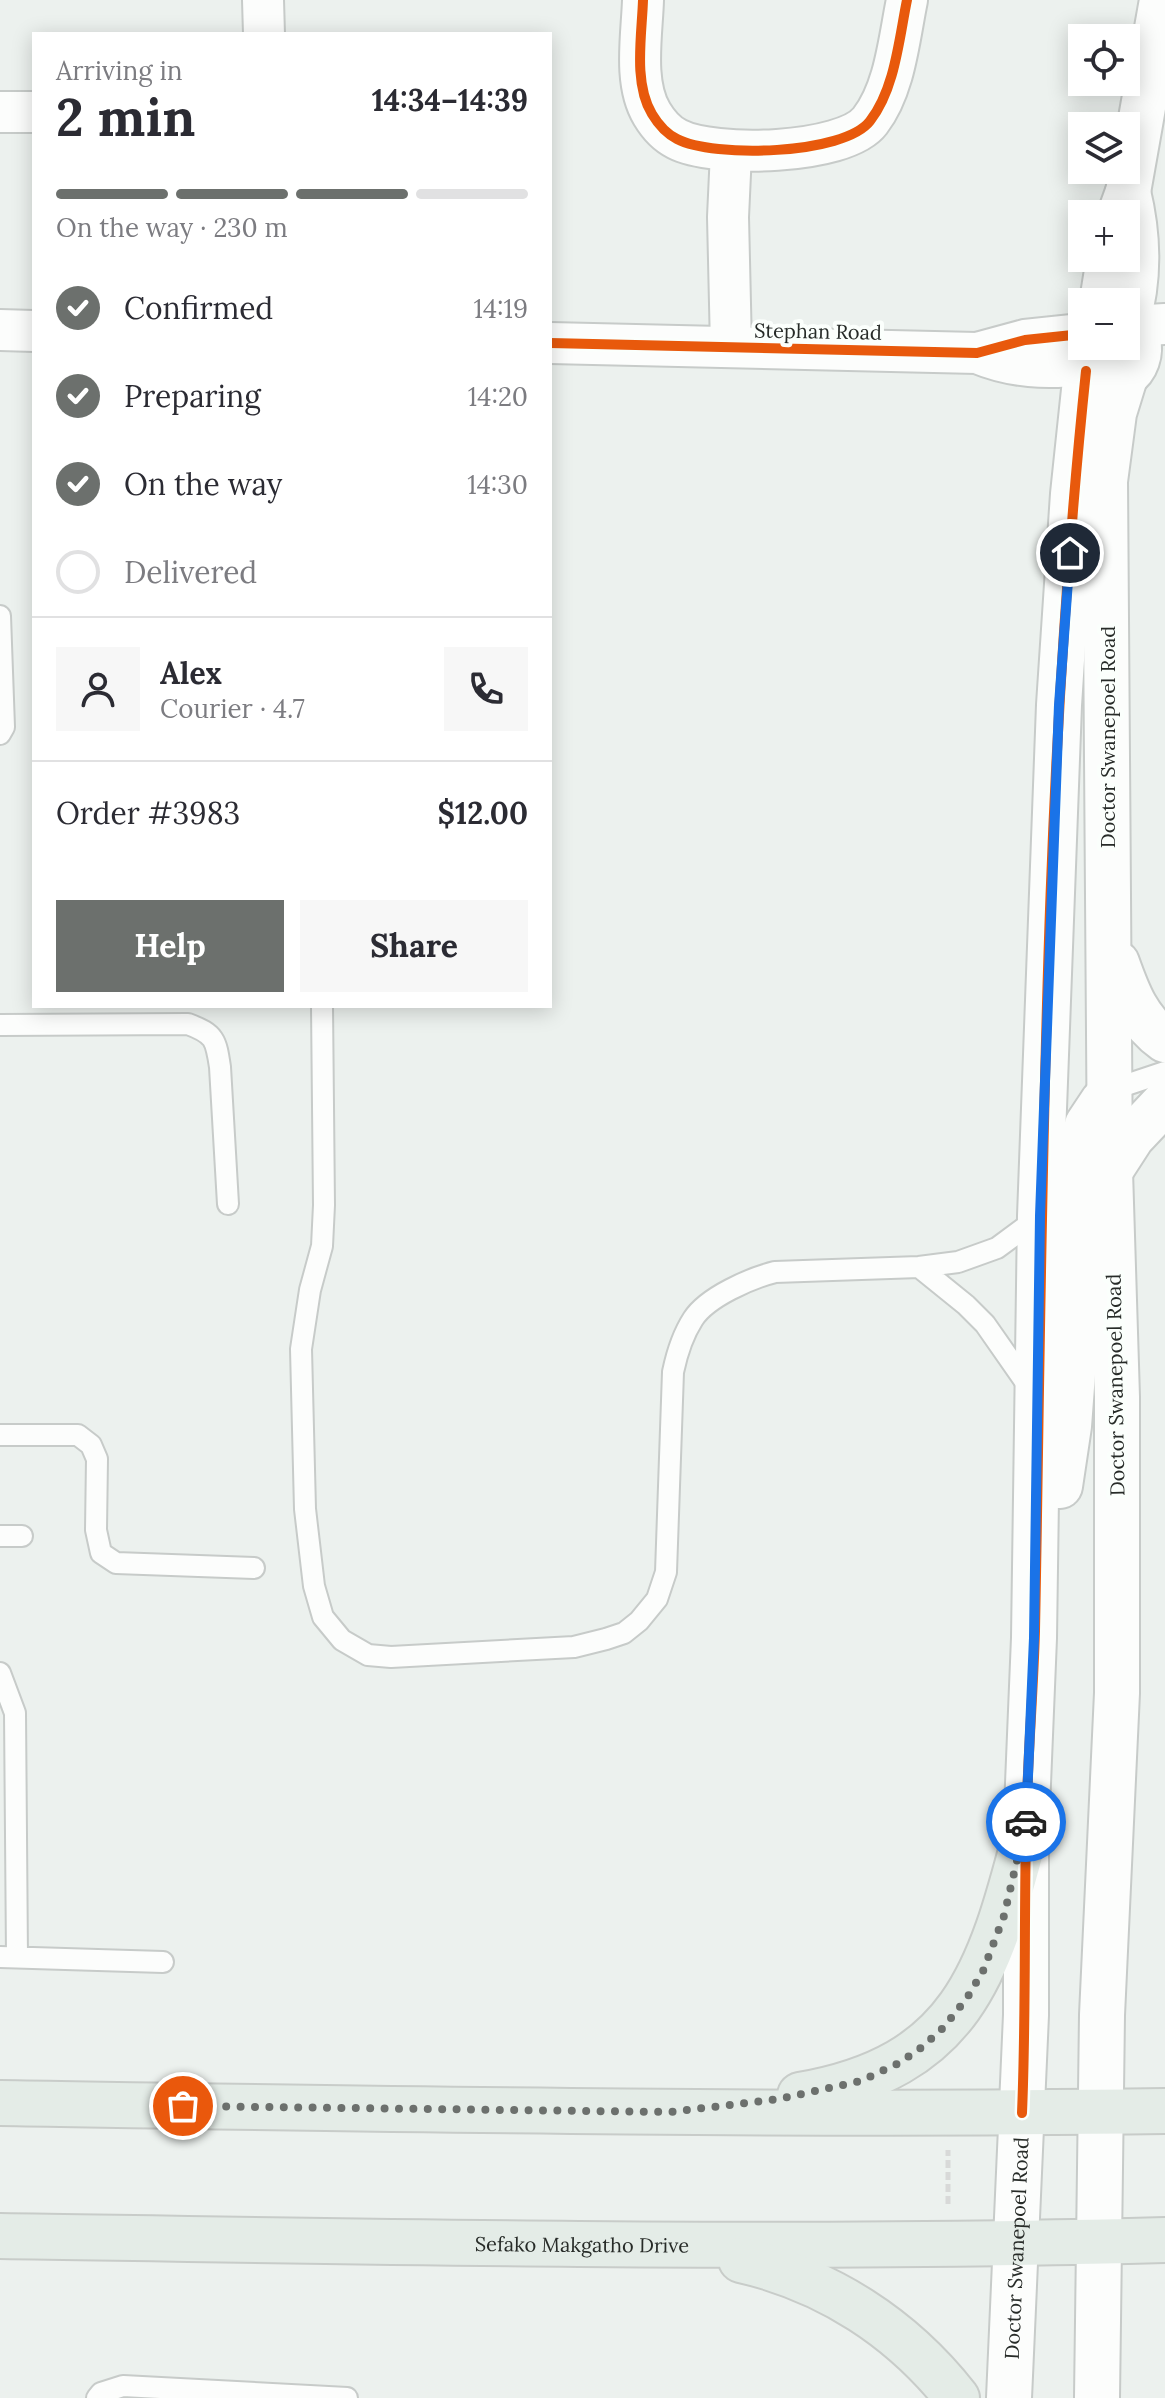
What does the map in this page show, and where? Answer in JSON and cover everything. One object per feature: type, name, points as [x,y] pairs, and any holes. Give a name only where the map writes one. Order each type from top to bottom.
[{"type":"main road","points":[[671,2112],[779,2099],[839,2087],[875,2076],[922,2047],[951,2019],[983,1971],[1004,1916],[1026,1832]]},
{"type":"main road","points":[[0,2103],[948,2114],[1165,2111]]},
{"type":"main road","name":"Sefako Makgatho Drive","points":[[0,2236],[651,2246],[948,2245],[1165,2240]]},
{"type":"main road","points":[[651,2246],[754,2263],[800,2277],[829,2291],[899,2338],[923,2359],[957,2398]]},
{"type":"street","points":[[263,0],[264,32]]},
{"type":"street","points":[[643,0],[641,70],[650,111],[663,129],[677,139],[731,152],[806,146],[857,133],[869,122],[889,80],[907,0]]},
{"type":"street","name":"Doctor Swanepoel Road","points":[[1125,200],[1162,0]]},
{"type":"street","points":[[0,112],[32,112]]},
{"type":"street","points":[[731,152],[728,217],[731,347]]},
{"type":"street","points":[[0,330],[32,331]]},
{"type":"street","name":"Stephan Road","points":[[552,343],[977,353],[1022,367],[1051,369],[1073,360]]},
{"type":"street","name":"Doctor Swanepoel Road","points":[[1009,2398],[1026,2015],[1026,1832],[1034,1638],[1040,1216],[1059,705],[1073,494],[1112,360]]},
{"type":"street","name":"Doctor Swanepoel Road","points":[[1097,2398],[1102,2015],[1117,1678],[1117,1397],[1110,1171],[1105,481],[1117,360]]},
{"type":"street","points":[[1108,934],[1136,1011],[1150,1030],[1165,1040]]},
{"type":"street","points":[[1034,1638],[1055,1528],[1069,1426],[1075,1347],[1082,1140],[1087,1125],[1111,1090]]},
{"type":"street","points":[[1110,1171],[1132,1137],[1165,1102]]},
{"type":"lane","points":[[0,616],[4,727],[0,734]]},
{"type":"lane","points":[[322,1008],[322,1246],[310,1290],[301,1349],[305,1509],[314,1586],[323,1617],[342,1640],[368,1655],[391,1657],[574,1647],[624,1633],[639,1621],[657,1599],[666,1572],[673,1372],[679,1345],[695,1316],[752,1277],[775,1272],[919,1267],[980,1256],[997,1248],[1040,1216]]},
{"type":"lane","points":[[0,1025],[188,1024],[208,1032],[217,1045],[220,1067],[228,1204]]},
{"type":"lane","points":[[1111,1090],[1165,1072]]},
{"type":"lane","points":[[919,1267],[985,1324],[1038,1399]]},
{"type":"lane","points":[[0,1435],[78,1435],[91,1445],[97,1459],[96,1530],[101,1553],[116,1563],[254,1568]]},
{"type":"lane","points":[[0,1536],[22,1536]]},
{"type":"lane","points":[[0,1673],[15,1713],[8,1957],[163,1962]]},
{"type":"lane","points":[[97,2398],[101,2393],[123,2386],[347,2398]]},
{"type":"path","points":[[948,2114],[948,2245]]},
{"type":"cycle path","points":[[643,0],[640,43],[642,88],[654,118],[677,139],[695,145],[747,151],[807,147],[834,141],[856,132],[870,121],[891,79],[907,0]]},
{"type":"cycle path","points":[[552,343],[977,353],[1025,340],[1068,335]]},
{"type":"cycle path","points":[[1022,2113],[1047,1000],[1061,685],[1086,371]]},
{"type":"way so far","points":[[183,2106],[671,2112],[779,2099],[861,2081],[899,2063],[922,2047],[943,2028],[967,1998],[983,1971],[1004,1916],[1026,1822]]},
{"type":"route","points":[[1026,1822],[1034,1638],[1040,1216],[1059,705],[1070,553]]}]
